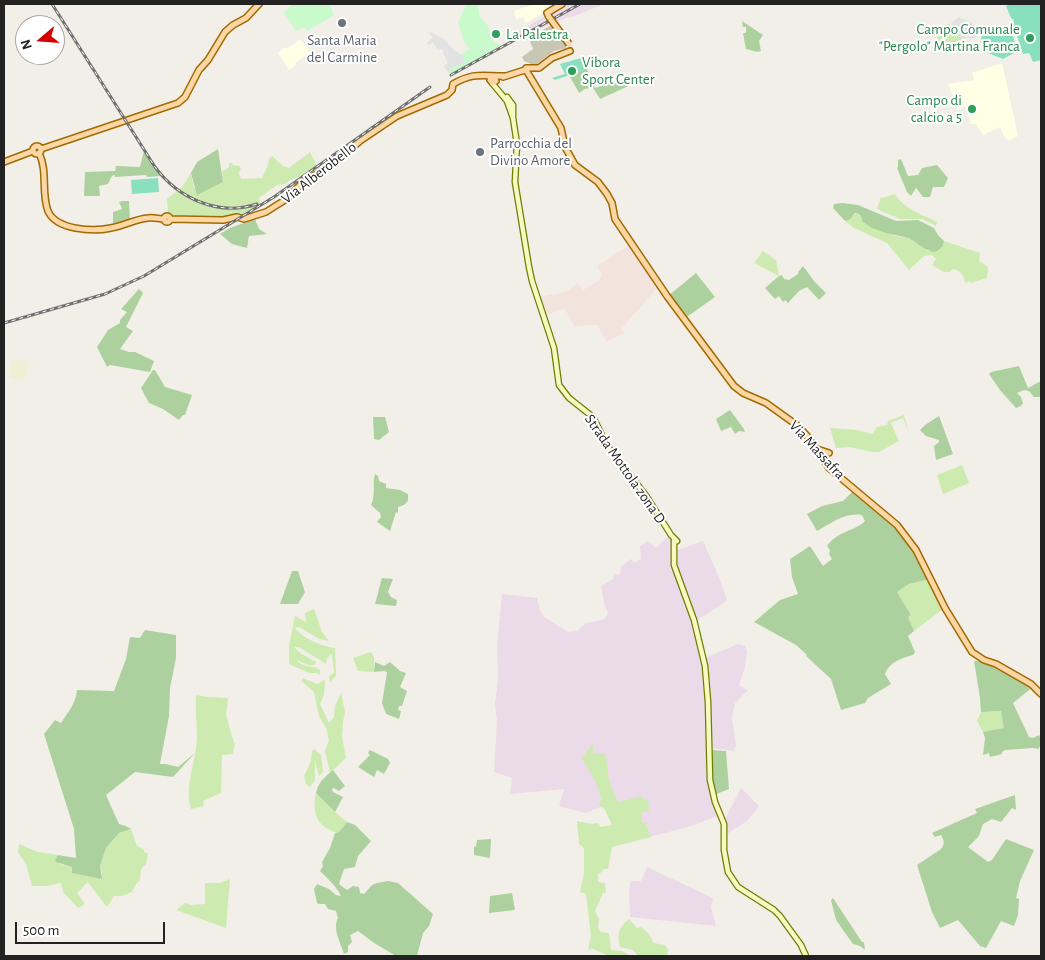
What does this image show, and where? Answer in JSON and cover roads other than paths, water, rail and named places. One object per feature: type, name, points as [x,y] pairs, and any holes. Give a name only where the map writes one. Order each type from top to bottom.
[{"type":"main road","points":[[4,162],[178,103],[185,97],[225,32],[246,18],[259,4]]},
{"type":"main road","points":[[493,80],[539,68],[556,56],[570,50],[548,15],[562,4]]},
{"type":"main road","name":"Via Massafra","points":[[526,70],[561,128],[565,147],[575,165],[598,182],[607,194],[621,227],[667,296],[734,386],[743,393],[766,403],[790,420],[808,437],[815,448],[824,454],[825,462],[897,525],[907,537],[927,570],[945,608],[972,652],[1031,684],[1041,694]]},
{"type":"main road","name":"Via Alberobello","points":[[38,151],[42,162],[48,209],[51,216],[59,224],[72,227],[107,229],[150,218],[223,220],[237,217],[244,219],[266,212],[288,198],[299,186],[337,161],[366,136],[397,116],[450,93],[453,84],[465,77],[483,76],[493,80]]},
{"type":"main road","name":"Strada Mottola zona D","points":[[493,80],[512,108],[517,144],[514,168],[515,182],[529,266],[554,348],[558,382],[565,394],[593,417],[608,447],[647,497],[674,539],[674,565],[694,620],[705,666],[710,780],[715,802],[724,824],[724,850],[728,872],[738,887],[774,910],[780,916],[801,944],[806,956]]},
{"type":"railway","points":[[52,4],[155,167],[164,178],[187,196],[214,206],[228,208],[257,204]]},
{"type":"railway","points":[[451,75],[580,4]]},
{"type":"railway","points":[[4,323],[105,294],[144,276],[274,197],[430,87]]},
{"type":"place","name":"Santa Maria del Carmine","points":[[342,23]]},
{"type":"place","name":"La Palestra","points":[[496,34]]},
{"type":"place","name":"Campo Comunale \"Pergolo\" Martina Franca","points":[[1030,38]]},
{"type":"place","name":"Vibora Sport Center","points":[[572,71]]},
{"type":"place","name":"Campo di calcio a 5","points":[[972,109]]},
{"type":"place","name":"Parrocchia del Divino Amore","points":[[480,152]]}]
